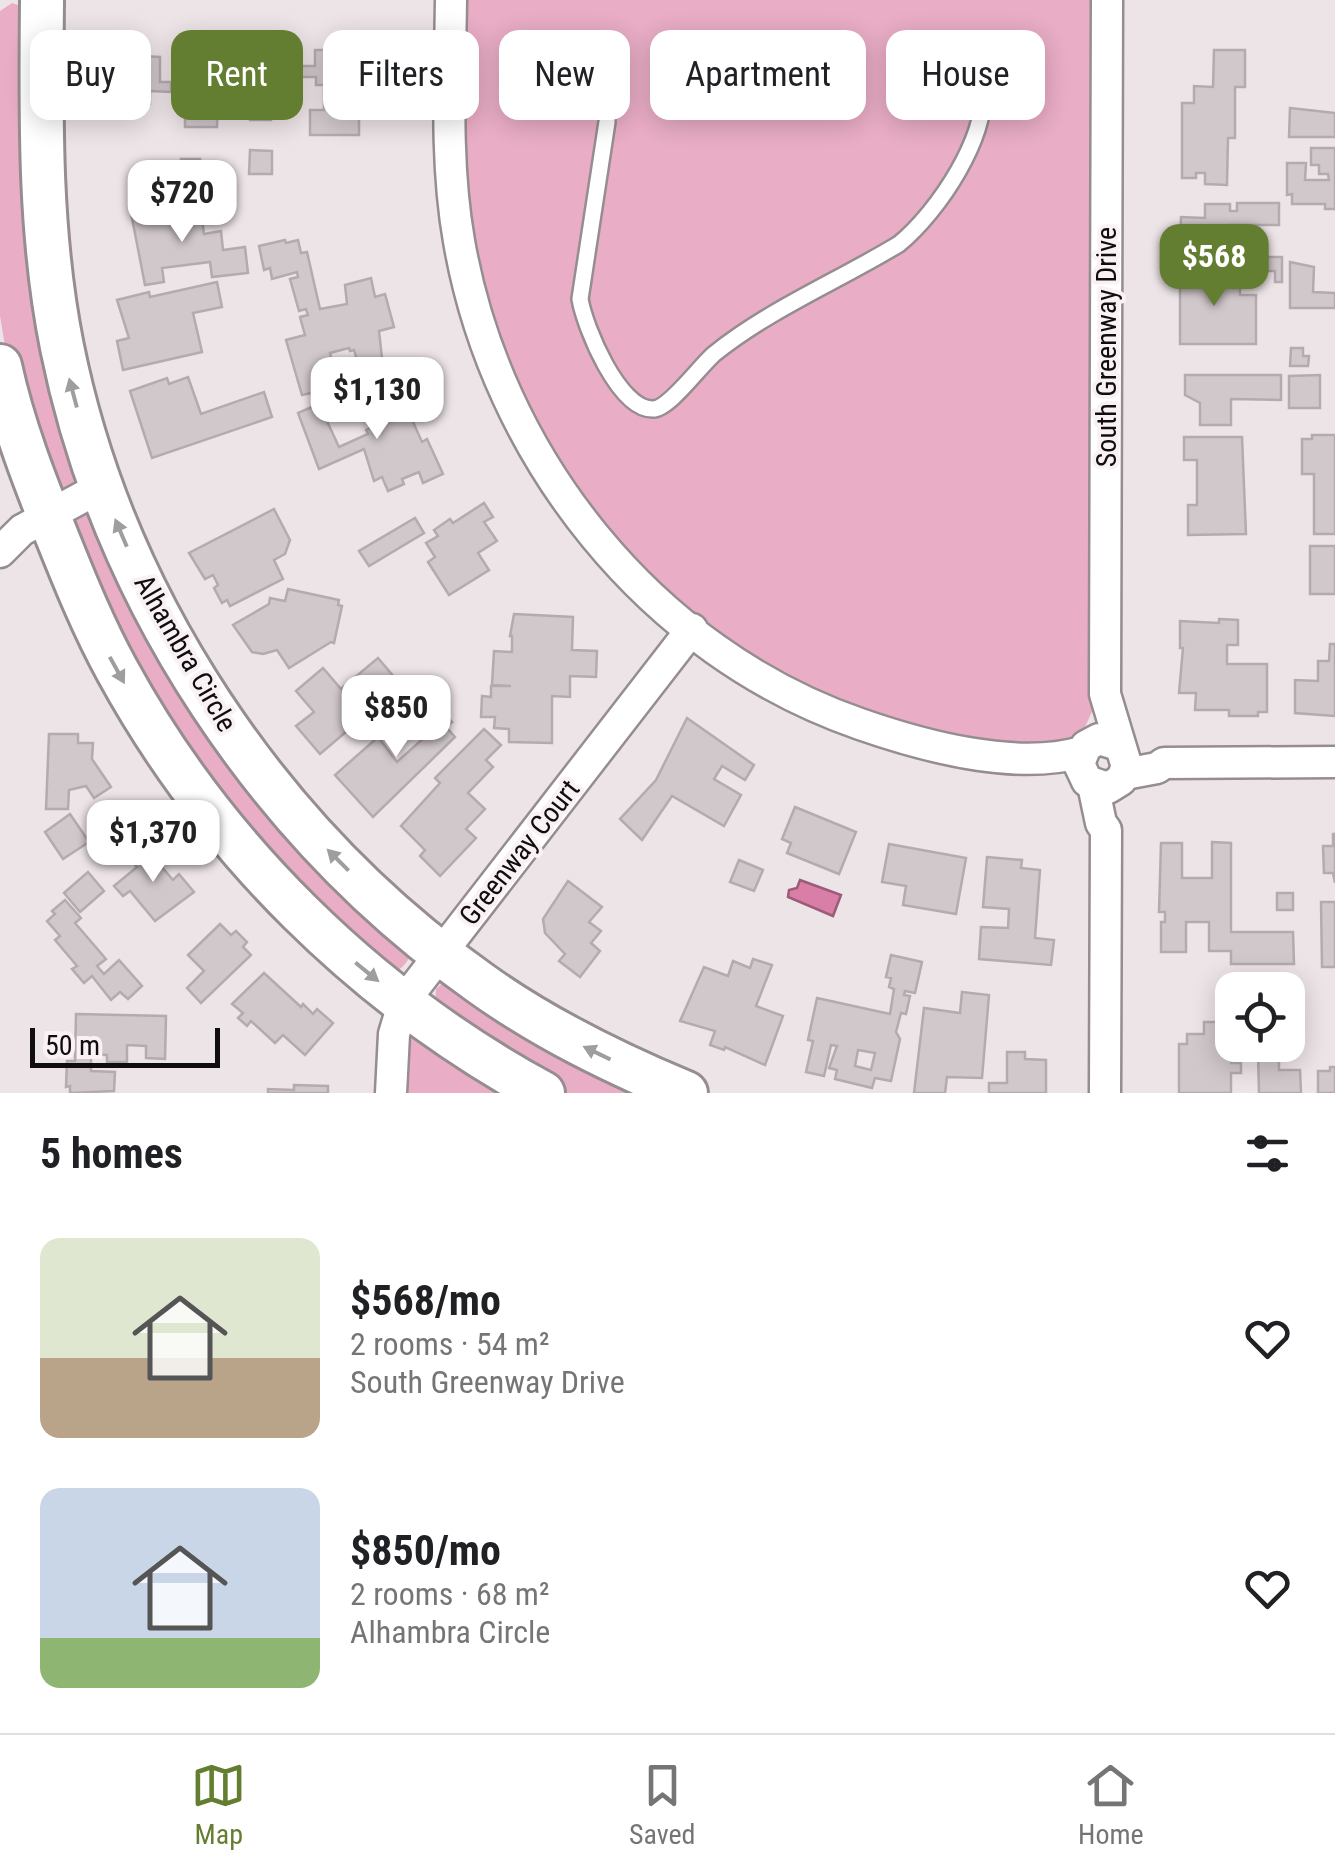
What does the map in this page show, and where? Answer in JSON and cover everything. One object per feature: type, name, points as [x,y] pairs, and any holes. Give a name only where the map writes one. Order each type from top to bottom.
[{"type":"street","name":"Alhambra Circle","points":[[42,0],[43,172],[50,274],[69,376],[125,544],[168,632],[249,760],[332,855],[440,953],[481,984],[565,1036],[686,1093]]},
{"type":"street","points":[[451,0],[454,210],[470,296],[492,362],[544,468],[584,526],[628,574],[692,629],[774,685],[843,718],[934,745],[1043,760],[1050,766],[1158,758],[1164,763],[1335,762]]},
{"type":"street","name":"South Greenway Drive","points":[[1104,764],[1100,700],[1106,694],[1106,0]]},
{"type":"street","points":[[0,366],[24,452],[96,629],[162,746],[231,836],[301,915],[455,1040],[543,1093]]},
{"type":"street","points":[[0,552],[12,536],[103,486]]},
{"type":"street","name":"Greenway Court","points":[[391,1093],[394,1034],[404,1001],[692,629]]},
{"type":"street","points":[[1104,764],[1101,823],[1106,830],[1105,1093]]},
{"type":"lane","points":[[607,122],[580,300],[584,322],[602,358],[626,395],[636,405],[650,410],[662,407],[695,370],[728,343],[884,253],[920,227],[969,146],[978,120]]},
{"type":"shaded area","points":[[460,0],[1096,0],[1095,705],[1080,738],[1064,747],[947,739],[801,689],[699,624],[578,501],[503,365],[465,223],[463,120],[479,120],[479,30],[461,30]]},
{"type":"shaded area","points":[[12,3],[24,7],[30,52],[30,120],[39,120],[86,468],[79,489],[60,493],[7,358],[0,316],[0,11]]},
{"type":"shaded area","points":[[97,507],[108,530],[409,946],[410,956],[400,969],[376,970],[168,735],[65,522]]},
{"type":"shaded area","points":[[800,880],[841,895],[833,916],[788,897],[789,890],[797,888]]},
{"type":"shaded area","points":[[447,979],[665,1093],[562,1093],[435,1006],[436,989]]},
{"type":"shaded area","points":[[420,1030],[517,1093],[401,1093],[407,1040]]},
{"type":"building","points":[[315,50],[323,50],[323,85],[316,85],[316,77],[303,77],[303,66],[315,66]]},
{"type":"building","points":[[1214,50],[1245,50],[1245,87],[1235,87],[1235,138],[1228,138],[1227,185],[1205,184],[1205,173],[1182,178],[1182,103],[1194,103],[1194,86],[1213,87]]},
{"type":"building","points":[[151,57],[160,57],[160,82],[171,82],[171,92],[151,91]]},
{"type":"building","points":[[1290,108],[1335,113],[1335,137],[1289,137]]},
{"type":"building","points":[[310,110],[323,110],[323,120],[359,120],[359,135],[310,135]]},
{"type":"building","points":[[185,120],[217,120],[217,127],[185,127]]},
{"type":"building","points":[[1311,148],[1335,148],[1335,209],[1325,209],[1325,204],[1292,204],[1292,194],[1287,195],[1287,163],[1306,163],[1305,180],[1329,180],[1328,174],[1319,174],[1319,165],[1311,165]]},
{"type":"building","points":[[250,150],[272,151],[272,174],[249,174]]},
{"type":"building","points":[[181,159],[200,159],[200,179],[182,180]]},
{"type":"building","points":[[1237,203],[1279,203],[1279,225],[1228,225],[1228,251],[1180,251],[1181,217],[1205,218],[1205,204],[1230,204],[1230,211],[1237,211]]},
{"type":"building","points":[[180,208],[181,214],[201,212],[204,234],[221,231],[223,250],[245,247],[248,273],[212,277],[210,262],[162,268],[164,282],[145,285],[131,213]]},
{"type":"building","points":[[298,240],[301,253],[307,252],[320,309],[347,304],[345,285],[371,278],[375,297],[385,294],[394,327],[379,331],[382,358],[358,364],[354,350],[349,348],[330,353],[338,387],[302,395],[286,340],[305,335],[300,317],[308,315],[306,309],[299,311],[290,279],[298,277],[297,272],[272,279],[270,268],[264,270],[259,246]]},
{"type":"building","points":[[1180,256],[1202,256],[1202,280],[1240,280],[1240,295],[1256,295],[1256,344],[1180,344]]},
{"type":"building","points":[[1260,257],[1282,257],[1282,282],[1275,282],[1275,271],[1259,271]]},
{"type":"building","points":[[1290,262],[1314,267],[1313,292],[1335,293],[1335,308],[1290,308]]},
{"type":"building","points":[[217,282],[222,307],[193,313],[202,352],[123,370],[117,341],[129,338],[117,300]]},
{"type":"building","points":[[1291,348],[1303,348],[1303,356],[1309,356],[1308,366],[1290,366]]},
{"type":"building","points":[[1185,375],[1281,375],[1281,400],[1231,399],[1231,425],[1200,425],[1200,403],[1185,395]]},
{"type":"building","points":[[1320,375],[1320,408],[1289,408],[1289,376]]},
{"type":"building","points":[[188,377],[201,414],[264,392],[272,417],[152,458],[130,391],[167,378],[169,384]]},
{"type":"building","points":[[388,381],[396,397],[401,395],[422,442],[427,439],[443,474],[423,483],[419,472],[388,491],[382,477],[374,481],[364,449],[319,469],[298,413],[319,404],[339,447],[368,434],[366,430],[382,422],[368,390]]},
{"type":"building","points":[[1312,435],[1335,435],[1335,534],[1314,534],[1314,474],[1302,474],[1302,439],[1312,439]]},
{"type":"building","points":[[1184,437],[1242,437],[1246,534],[1188,535],[1188,505],[1197,505],[1197,460],[1184,460]]},
{"type":"building","points":[[484,503],[493,517],[484,522],[497,541],[478,553],[489,570],[449,595],[428,562],[435,557],[426,543],[438,536],[434,530]]},
{"type":"building","points":[[274,509],[290,540],[285,554],[274,560],[283,579],[230,606],[227,600],[222,603],[214,588],[218,585],[213,575],[205,579],[189,553]]},
{"type":"building","points":[[415,518],[424,533],[369,566],[359,551]]},
{"type":"building","points":[[1310,546],[1335,546],[1335,594],[1310,594]]},
{"type":"building","points":[[288,589],[339,600],[338,605],[342,606],[334,643],[289,668],[277,650],[252,652],[233,625],[269,604],[270,598],[285,601]]},
{"type":"building","points":[[514,614],[573,617],[572,650],[597,651],[596,677],[570,676],[570,697],[552,696],[552,743],[509,742],[509,729],[494,728],[495,717],[481,717],[482,696],[491,697],[491,686],[511,686],[492,685],[494,651],[512,652]]},
{"type":"building","points":[[1219,619],[1238,620],[1238,645],[1227,645],[1227,664],[1267,664],[1267,712],[1258,712],[1258,716],[1229,716],[1229,710],[1195,710],[1196,693],[1179,693],[1183,648],[1180,621],[1219,623]]},
{"type":"building","points":[[1330,644],[1335,644],[1335,716],[1295,713],[1295,680],[1318,681],[1318,661],[1329,661]]},
{"type":"building","points":[[378,658],[401,685],[320,754],[296,726],[314,712],[296,691],[323,668],[341,689]]},
{"type":"building","points":[[417,697],[429,711],[436,704],[452,722],[446,727],[455,737],[373,817],[335,775],[378,737],[397,762],[426,736],[403,710]]},
{"type":"building","points":[[687,718],[754,765],[745,780],[722,766],[714,779],[741,795],[724,826],[672,796],[642,840],[620,819],[656,780]]},
{"type":"building","points":[[484,729],[501,745],[486,760],[493,767],[468,793],[485,809],[466,829],[476,838],[440,876],[420,856],[425,850],[401,826],[440,783],[435,778]]},
{"type":"building","points":[[49,734],[78,734],[78,743],[93,743],[92,759],[111,787],[94,798],[86,786],[69,790],[68,809],[46,809]]},
{"type":"building","points":[[795,807],[856,832],[839,874],[787,853],[791,843],[782,839]]},
{"type":"building","points":[[70,814],[89,842],[63,859],[45,832]]},
{"type":"building","points":[[1333,834],[1335,883],[1333,873],[1324,873],[1323,846],[1333,846]]},
{"type":"building","points":[[1212,842],[1231,843],[1231,932],[1293,932],[1294,964],[1231,964],[1231,951],[1209,951],[1209,922],[1186,922],[1186,952],[1161,952],[1165,912],[1159,912],[1161,843],[1182,843],[1182,878],[1212,878]]},
{"type":"building","points":[[889,844],[966,858],[956,914],[903,905],[906,886],[882,882]]},
{"type":"building","points":[[143,845],[173,880],[179,874],[194,892],[155,921],[130,891],[123,896],[114,886],[137,867],[128,857]]},
{"type":"building","points":[[987,857],[1022,860],[1021,868],[1040,870],[1035,938],[1054,940],[1051,965],[979,959],[981,927],[1008,928],[1009,909],[983,907]]},
{"type":"building","points":[[739,860],[763,870],[754,891],[730,882]]},
{"type":"building","points":[[88,872],[104,891],[80,912],[64,893]]},
{"type":"building","points":[[568,881],[602,907],[589,922],[601,931],[591,943],[600,951],[580,977],[559,961],[565,954],[545,933],[543,919]]},
{"type":"building","points":[[1277,893],[1293,893],[1293,910],[1277,910]]},
{"type":"building","points":[[65,900],[81,918],[75,923],[106,959],[97,966],[104,974],[119,960],[142,986],[128,999],[120,992],[111,1000],[92,976],[84,983],[72,969],[77,966],[55,940],[60,936],[47,921]]},
{"type":"building","points":[[1321,902],[1335,902],[1335,967],[1322,967]]},
{"type":"building","points":[[220,924],[231,935],[236,931],[247,942],[243,947],[251,955],[201,1003],[187,988],[204,971],[188,955]]},
{"type":"building","points":[[891,955],[922,962],[915,993],[905,991],[904,995],[910,996],[896,1032],[900,1039],[891,1081],[875,1078],[872,1088],[835,1079],[837,1070],[829,1068],[837,1046],[831,1045],[824,1076],[806,1072],[817,998],[890,1014],[894,989],[889,987],[891,978],[886,977]],"holes":[[[858,1050],[875,1053],[871,1070],[855,1066]]]},
{"type":"building","points":[[753,959],[772,965],[756,1006],[783,1016],[765,1065],[725,1047],[724,1050],[710,1045],[715,1031],[680,1021],[704,967],[728,976],[733,961],[750,968]]},
{"type":"building","points":[[264,973],[301,1007],[303,1004],[313,1014],[317,1009],[333,1023],[305,1055],[283,1035],[275,1043],[251,1021],[247,1026],[238,1018],[243,1013],[232,1004]]},
{"type":"building","points":[[962,992],[989,995],[982,1078],[947,1077],[945,1093],[914,1093],[924,1008],[960,1013]]},
{"type":"building","points":[[76,1014],[166,1016],[165,1059],[146,1058],[146,1046],[127,1045],[127,1062],[107,1062],[107,1055],[91,1054],[91,1071],[115,1072],[114,1091],[70,1093],[70,1086],[66,1087],[67,1061],[75,1061]]},
{"type":"building","points":[[1204,1022],[1215,1022],[1215,1062],[1241,1063],[1241,1073],[1231,1073],[1231,1093],[1179,1093],[1179,1044],[1187,1044],[1187,1034],[1204,1034]]},
{"type":"building","points":[[1007,1052],[1025,1052],[1025,1059],[1046,1060],[1046,1093],[989,1093],[989,1083],[1007,1083]]},
{"type":"building","points":[[1258,1062],[1279,1062],[1279,1070],[1300,1070],[1301,1093],[1259,1093]]},
{"type":"building","points":[[1330,1067],[1335,1067],[1335,1093],[1318,1093],[1318,1071],[1330,1071]]},
{"type":"building","points":[[294,1085],[328,1086],[328,1093],[268,1093],[268,1089],[294,1090]]}]
